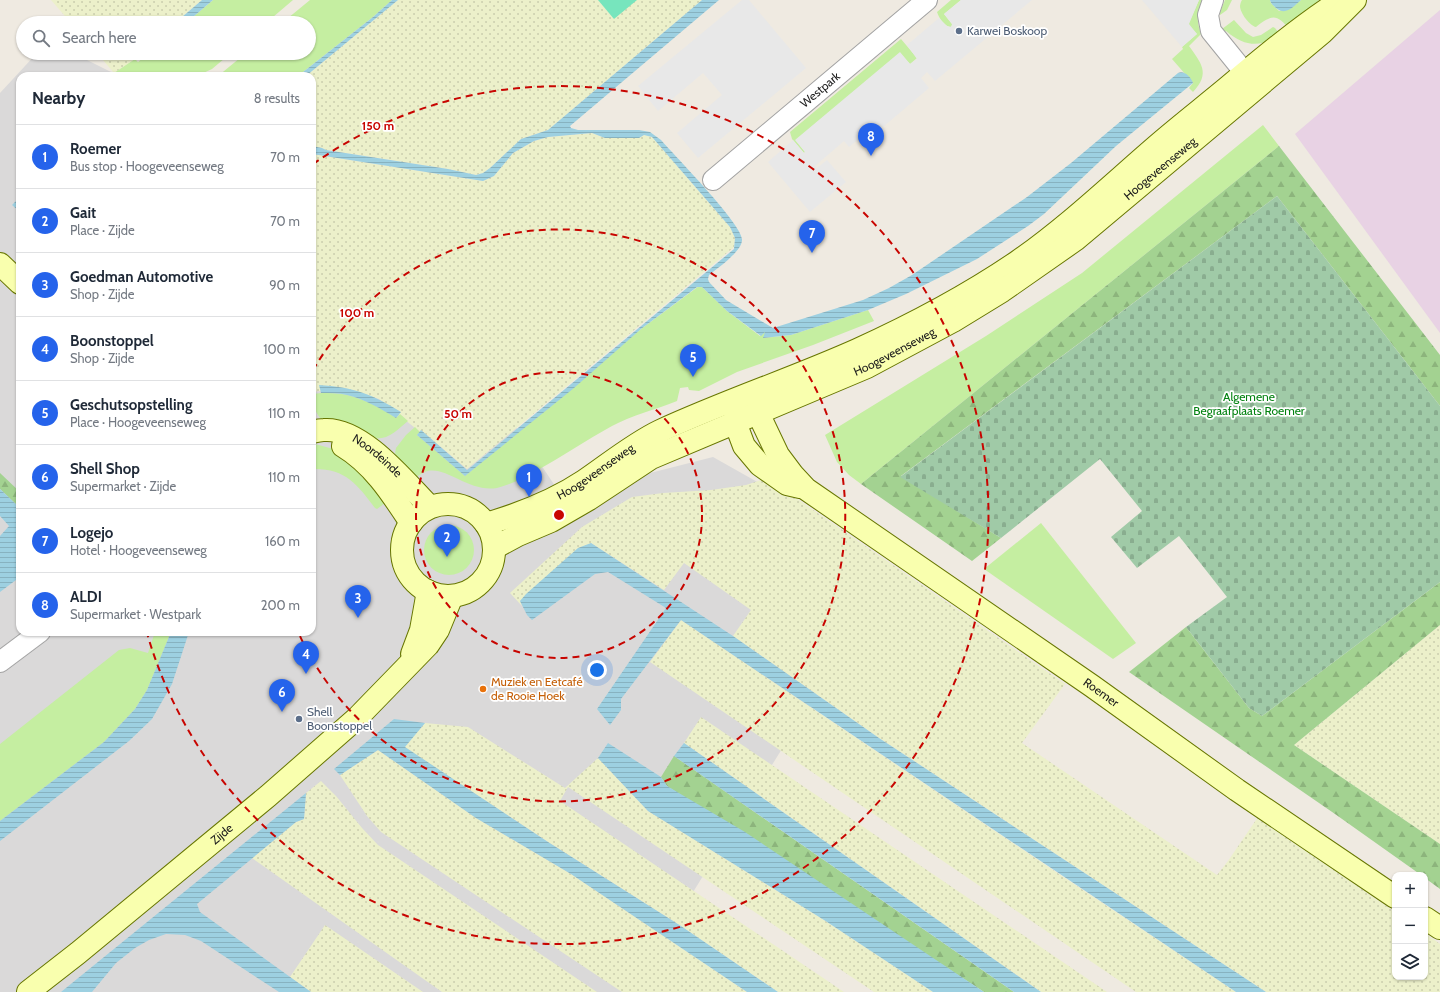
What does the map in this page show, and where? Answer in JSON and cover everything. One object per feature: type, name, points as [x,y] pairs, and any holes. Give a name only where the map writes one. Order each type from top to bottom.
[{"type":"main road","name":"Hoogeveenseweg","points":[[494,548],[518,535],[551,521],[589,499],[651,458],[867,367],[953,321],[1002,291],[1075,240],[1250,81],[1289,37],[1341,0]]},
{"type":"main road","name":"Hoogeveenseweg","points":[[486,524],[511,517],[558,497],[582,483],[625,452],[657,432],[737,397],[857,350],[942,308],[1017,262],[1070,222],[1156,146],[1323,32],[1355,0]]},
{"type":"main road","points":[[0,264],[16,278]]},
{"type":"main road","name":"Roemer","points":[[737,397],[758,413],[778,455],[806,489],[1092,686],[1237,790],[1392,895]]},
{"type":"main road","name":"Roemer","points":[[737,397],[735,422],[744,446],[760,465],[787,484],[806,489]]},
{"type":"main road","name":"Noordeinde","points":[[316,431],[325,430],[345,434],[360,441],[376,452],[430,507]]},
{"type":"main road","name":"Noordeinde","points":[[316,437],[344,447],[364,462],[396,500],[411,523]]},
{"type":"main road","points":[[440,504],[461,506],[475,513],[486,524],[490,532],[494,548],[492,565],[482,580],[469,591],[452,596],[444,596],[428,591],[415,582],[410,576],[403,561],[403,541],[406,530],[423,511],[440,504]]},
{"type":"main road","name":"Zijde","points":[[407,666],[417,644],[421,630],[428,591]]},
{"type":"main road","name":"Zijde","points":[[28,992],[84,948],[268,796],[357,718],[428,645],[438,630],[452,596]]},
{"type":"main road","points":[[1428,920],[1440,928]]},
{"type":"street","name":"Westpark","points":[[713,180],[927,0]]},
{"type":"street","points":[[1214,0],[1208,15],[1211,31],[1250,81]]},
{"type":"street","points":[[0,662],[35,636]]},
{"type":"shaded area","points":[[742,0],[749,0],[806,68],[698,158],[677,133],[722,95],[703,73],[658,111],[638,86]]},
{"type":"shaded area","points":[[961,0],[1032,0],[935,81],[927,72],[921,78],[929,88],[870,138],[866,133],[849,147],[844,141],[815,166],[817,168],[827,160],[846,182],[810,212],[768,162],[793,140],[804,153],[805,152],[795,140],[900,52],[910,64],[917,59],[907,45],[939,18],[947,26],[951,27],[952,24],[944,14]]},
{"type":"shaded area","points":[[1142,0],[1199,0],[1189,24],[1197,34],[1182,47]]},
{"type":"shaded area","points":[[1440,10],[1440,333],[1295,134]]},
{"type":"shaded area","points":[[31,60],[87,60],[111,72],[19,72]]},
{"type":"shaded area","points":[[16,76],[16,636],[316,636],[316,273],[477,368],[559,492],[599,486],[713,457],[846,532],[826,678],[631,992],[0,992],[0,93]]},
{"type":"green space","points":[[51,0],[202,0],[183,16],[65,16]]},
{"type":"green space","points":[[213,0],[293,0],[274,16],[194,16]]},
{"type":"green space","points":[[310,0],[392,0],[373,17],[303,72],[223,72],[237,60],[316,60],[316,16],[291,16]]},
{"type":"green space","points":[[398,0],[702,0],[548,130],[521,139],[490,168],[483,173],[476,175],[448,169],[326,150],[316,147],[316,72],[311,72]]},
{"type":"green space","points":[[598,0],[637,0],[614,19]]},
{"type":"green space","points":[[951,0],[961,0],[944,14],[952,24],[950,27],[942,21],[937,12]]},
{"type":"green space","points":[[1199,0],[1203,0],[1199,9],[1198,17],[1198,24],[1201,34],[1189,46],[1200,63],[1203,74],[1202,79],[1193,92],[1189,88],[1193,83],[1172,59],[1183,49],[1182,47],[1197,34],[1188,25]]},
{"type":"green space","points":[[1225,0],[1232,0],[1227,10],[1220,15],[1220,12]]},
{"type":"green space","points":[[1242,0],[1270,0],[1279,11],[1292,7],[1301,0],[1319,0],[1290,30],[1281,21],[1274,18],[1266,20],[1256,27],[1254,26],[1248,22],[1240,9]]},
{"type":"green space","points":[[1234,20],[1246,33],[1253,37],[1261,35],[1273,27],[1282,37],[1259,44],[1246,43],[1233,37],[1226,31],[1224,32],[1222,29]]},
{"type":"green space","points":[[901,39],[917,58],[910,64],[900,53],[796,140],[805,152],[804,153],[792,139],[790,132]]},
{"type":"green space","points":[[103,60],[134,60],[116,72],[113,72]]},
{"type":"green space","points":[[134,60],[138,62],[140,60],[223,60],[212,69],[206,72],[116,72]]},
{"type":"green space","points":[[1263,125],[1279,146],[861,484],[849,475],[837,462],[825,435],[986,336],[1082,273]]},
{"type":"green space","points":[[592,133],[605,138],[639,138],[644,135],[652,137],[730,227],[735,238],[734,247],[467,469],[422,431],[420,432],[379,399],[352,390],[316,392],[316,155],[483,181],[494,176],[513,153],[534,141],[548,137]]},
{"type":"green space","points":[[1279,146],[1440,355],[1440,406],[1277,196],[901,476],[1001,538],[972,561],[861,484]]},
{"type":"green space","name":"Algemene Begraafplaats Roemer","points":[[1277,196],[1440,406],[1440,582],[1262,716],[1249,708],[1186,627],[1227,597],[1179,536],[1137,568],[1111,537],[1142,511],[1100,459],[1001,538],[900,477]]},
{"type":"green space","points":[[699,286],[702,287],[727,311],[760,336],[766,331],[764,338],[791,335],[868,310],[874,321],[813,345],[737,372],[699,391],[689,390],[688,387],[680,388],[677,401],[619,422],[536,471],[502,487],[486,488],[476,486],[441,472],[433,471],[421,474],[413,481],[399,463],[395,453],[396,448],[406,435],[415,427],[420,432],[417,435],[465,476],[641,329]]},
{"type":"green space","points":[[331,393],[354,397],[373,404],[396,418],[400,414],[408,421],[388,436],[383,438],[372,438],[322,420],[316,411],[316,394]]},
{"type":"green space","points":[[316,444],[337,450],[389,500],[377,509],[349,479],[333,471],[316,469]]},
{"type":"green space","points":[[0,473],[16,488],[16,504],[0,489]]},
{"type":"green space","points":[[767,478],[1065,684],[1022,743],[1217,875],[1258,817],[1392,910],[1392,980],[1428,980],[1428,935],[1440,944],[1440,992],[1266,992],[879,738],[733,636],[751,610],[684,563],[664,590],[591,543],[520,601],[522,606],[510,593],[582,527],[632,497],[663,493],[711,490],[746,485]]},
{"type":"green space","points":[[1041,523],[1136,643],[1113,659],[984,569]]},
{"type":"green space","points":[[444,525],[454,525],[467,532],[474,545],[474,555],[467,568],[454,575],[444,575],[435,571],[428,564],[424,555],[424,545],[428,536],[435,529]]},
{"type":"green space","points":[[1440,582],[1440,625],[1294,745],[1440,844],[1440,889],[1428,880],[1428,872],[1417,872],[1129,672],[1186,627],[1249,708],[1262,716]]},
{"type":"green space","points":[[681,620],[1236,992],[1136,992],[650,662]]},
{"type":"green space","points":[[1440,625],[1440,844],[1294,745]]},
{"type":"green space","points":[[154,636],[169,636],[147,690],[135,709],[104,742],[0,821],[0,744],[119,650],[130,648],[148,653]]},
{"type":"green space","points":[[701,717],[1107,992],[1041,992],[684,743]]},
{"type":"green space","points":[[425,723],[468,727],[565,788],[598,758],[648,811],[824,920],[933,992],[874,992],[568,787],[560,801],[844,992],[778,992],[681,926],[548,842],[404,747]]},
{"type":"green space","points":[[378,750],[476,818],[571,874],[747,992],[622,992],[381,832],[367,816],[340,775]]},
{"type":"green space","points":[[674,756],[1014,992],[984,992],[667,786],[661,777]]},
{"type":"green space","points":[[321,781],[336,796],[378,845],[597,992],[442,992],[252,858],[296,822],[304,819],[306,793]]},
{"type":"green space","points":[[325,925],[423,992],[311,992],[290,977]]},
{"type":"water","points":[[202,0],[213,0],[194,16],[183,16]]},
{"type":"water","points":[[392,0],[398,0],[311,72],[303,72],[373,17]]},
{"type":"water","points":[[702,0],[719,0],[570,126],[571,128],[578,130],[639,130],[650,132],[661,140],[721,206],[740,232],[742,240],[738,249],[729,259],[709,275],[709,282],[726,300],[773,328],[863,300],[912,275],[1027,197],[1071,163],[1178,73],[1183,72],[1191,78],[1193,83],[1116,146],[1044,214],[1028,226],[977,259],[906,294],[868,310],[791,335],[763,338],[765,332],[761,336],[727,311],[702,287],[697,287],[641,329],[574,388],[465,476],[417,435],[421,430],[467,470],[734,249],[735,238],[730,227],[652,137],[644,135],[639,138],[605,138],[592,133],[548,137],[534,141],[513,153],[494,176],[483,181],[316,155],[316,147],[326,150],[448,169],[476,175],[483,173],[490,168],[521,139],[548,130]]},
{"type":"water","points":[[1270,0],[1301,0],[1289,10],[1283,11],[1276,8]]},
{"type":"water","points":[[16,201],[16,208],[12,205]]},
{"type":"water","points":[[319,385],[362,392],[381,400],[401,412],[396,418],[373,405],[354,397],[341,394],[321,393]]},
{"type":"water","points":[[0,489],[16,504],[16,580],[0,592],[0,536],[9,526],[0,516]]},
{"type":"water","points":[[591,543],[733,636],[879,738],[1266,992],[1236,992],[681,620],[621,699],[621,710],[610,725],[597,709],[666,608],[608,572],[595,574],[532,620],[527,615],[520,601],[578,548]]},
{"type":"water","points":[[169,636],[188,636],[172,684],[152,719],[129,741],[0,841],[0,821],[104,742],[135,709],[147,690]]},
{"type":"water","points":[[394,719],[425,723],[405,747],[548,842],[681,926],[778,992],[747,992],[571,874],[476,818],[378,750],[340,775],[334,769]]},
{"type":"water","points":[[608,743],[661,777],[667,786],[745,832],[984,992],[933,992],[824,920],[648,811],[598,758]]},
{"type":"water","points":[[684,743],[1041,992],[1014,992],[674,756]]},
{"type":"water","points":[[306,793],[304,819],[296,822],[197,904],[200,912],[311,992],[279,992],[201,941],[185,935],[166,934],[149,940],[135,948],[116,963],[92,992],[61,992]]},
{"type":"place","name":"Karwei Boskoop","points":[[959,31]]},
{"type":"place","name":"ALDI","points":[[871,156]]},
{"type":"place","name":"Logejo","points":[[812,253]]},
{"type":"place","name":"Geschutsopstelling","points":[[693,377]]},
{"type":"place","name":"Roemer","points":[[529,497]]},
{"type":"place","name":"Gait","points":[[447,557]]},
{"type":"place","name":"Goedman Automotive","points":[[358,618]]},
{"type":"place","name":"Boonstoppel","points":[[306,674]]},
{"type":"place","name":"Muziek en Eetcafé de Rooie Hoek","points":[[483,689]]},
{"type":"place","name":"Shell Shop","points":[[282,712]]},
{"type":"place","name":"Shell Boonstoppel","points":[[299,719]]}]
